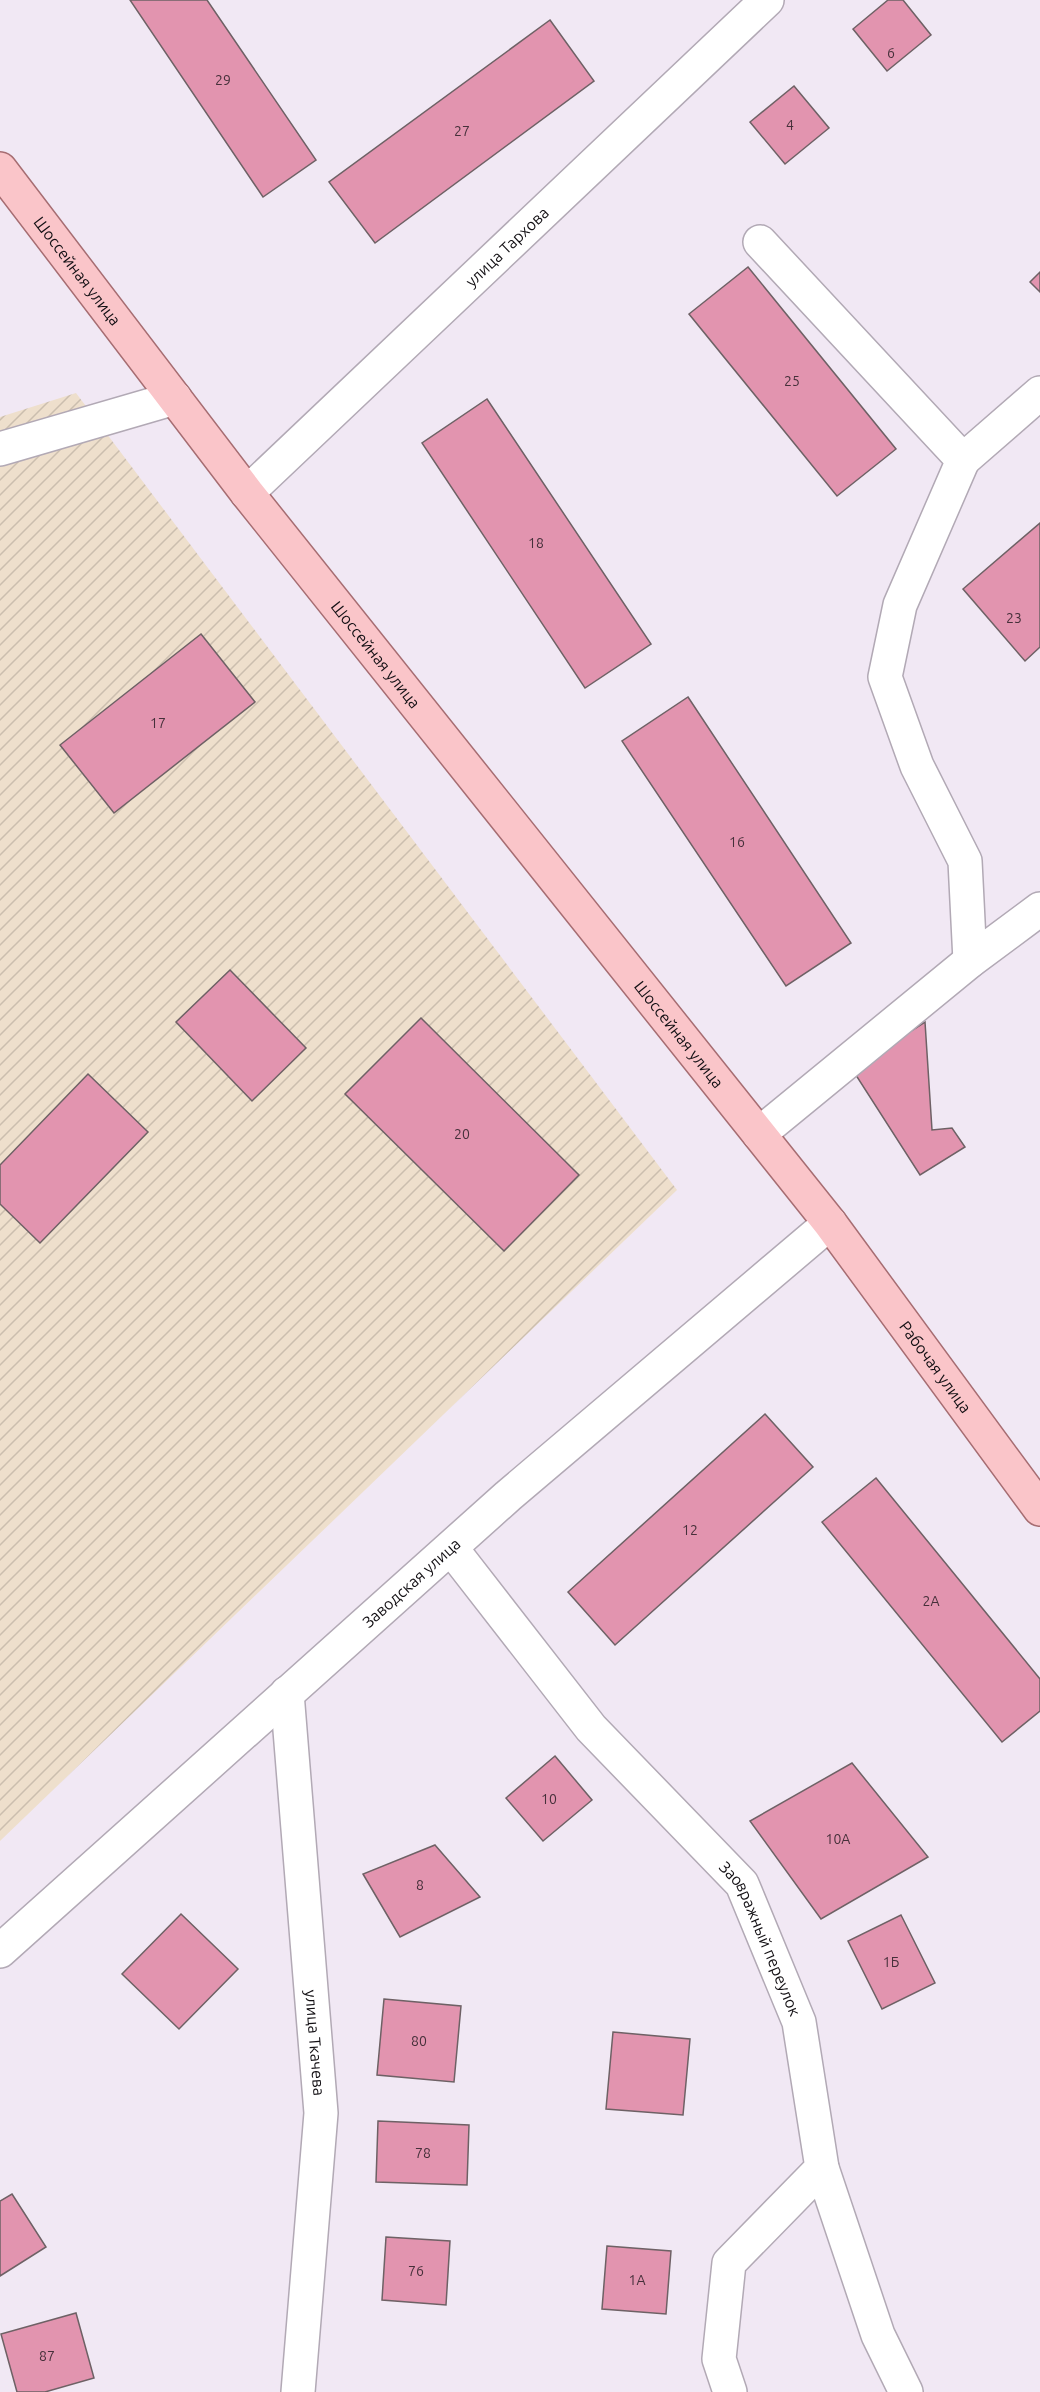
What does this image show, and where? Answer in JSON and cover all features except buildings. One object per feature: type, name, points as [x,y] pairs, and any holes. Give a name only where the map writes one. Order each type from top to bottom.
[{"type":"main road","name":"Шоссейная улица","points":[[0,169],[247,493],[830,1223]]},
{"type":"main road","name":"Рабочая улица","points":[[830,1223],[1040,1509]]},
{"type":"street","name":"улица Тархова","points":[[247,493],[767,0]]},
{"type":"street","points":[[760,242],[963,460]]},
{"type":"street","points":[[970,961],[965,861],[917,766],[885,677],[900,605],[963,460],[1040,393]]},
{"type":"street","points":[[0,449],[175,398]]},
{"type":"street","points":[[759,1134],[970,961],[1040,909]]},
{"type":"street","name":"Заводская улица","points":[[0,1951],[508,1496],[830,1223]]},
{"type":"street","name":"Заовражный переулок","points":[[451,1548],[591,1728],[742,1884],[799,2022],[822,2168],[878,2335],[906,2392]]},
{"type":"street","name":"улица Ткачева","points":[[287,1693],[321,2114],[298,2392]]},
{"type":"street","points":[[730,2392],[719,2359],[729,2263],[822,2168]]},
{"type":"shaded area","points":[[76,393],[677,1190],[0,1841],[0,417]]}]
